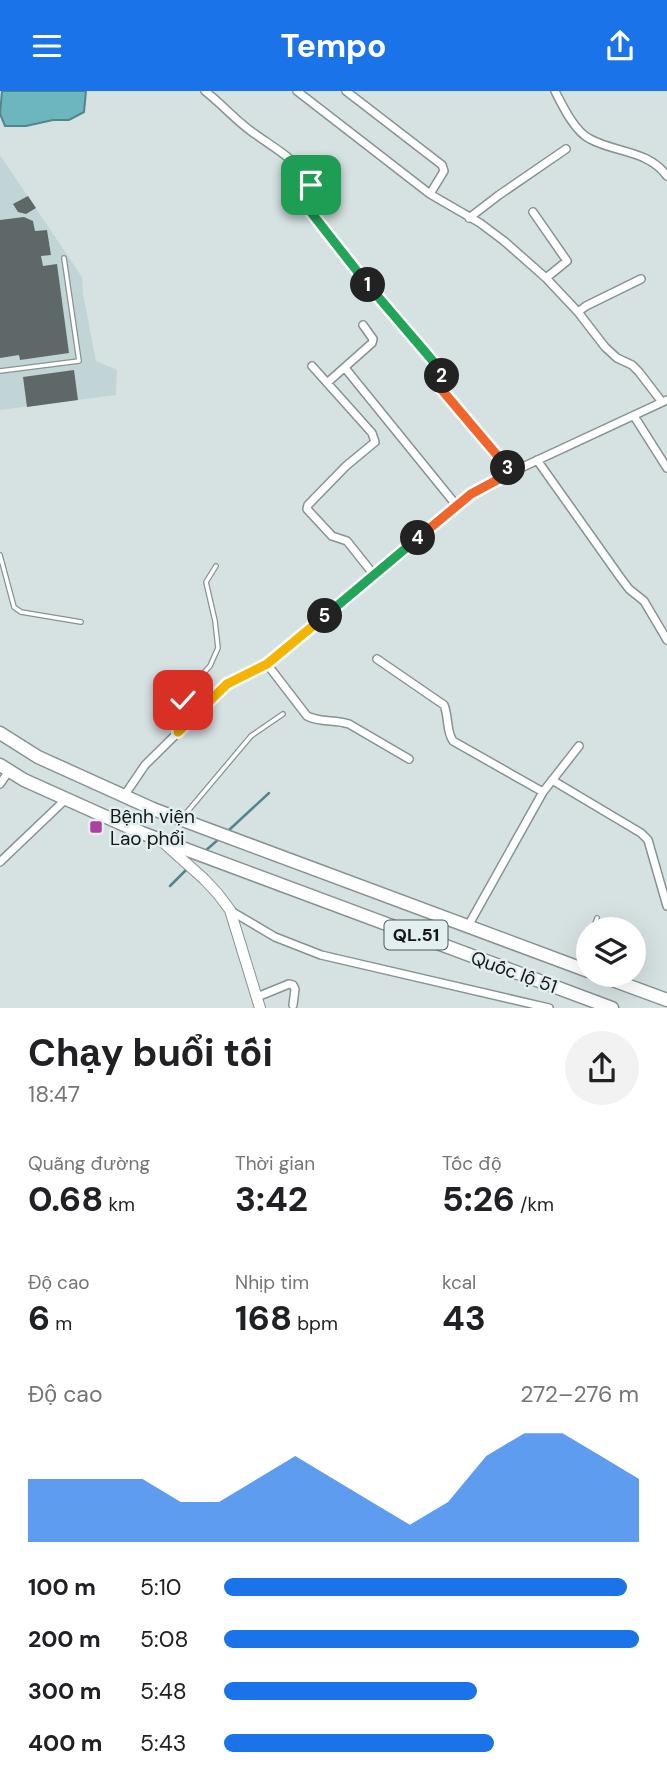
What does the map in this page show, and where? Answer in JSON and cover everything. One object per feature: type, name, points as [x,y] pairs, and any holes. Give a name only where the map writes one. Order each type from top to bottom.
[{"type":"highway","name":"QL.51","points":[[0,733],[38,757],[181,819]]},
{"type":"highway","name":"QL.51","points":[[5,768],[24,781],[162,841]]},
{"type":"highway","name":"Quốc lộ 51","points":[[181,819],[576,966]]},
{"type":"highway","name":"Quốc lộ 51","points":[[162,841],[612,1008]]},
{"type":"highway","points":[[632,987],[667,1000]]},
{"type":"street","points":[[205,91],[254,134],[281,151],[298,166],[313,191],[310,211],[368,285],[444,374],[436,383],[512,472]]},
{"type":"street","points":[[124,796],[145,765],[226,685],[267,664],[481,488],[665,401],[632,365],[617,358],[606,347],[546,278],[489,229],[430,194],[297,91]]},
{"type":"street","points":[[346,91],[442,165],[444,171],[430,194]]},
{"type":"street","points":[[555,91],[567,115],[587,138],[646,157],[660,166],[667,176]]},
{"type":"street","points":[[469,218],[566,149]]},
{"type":"street","points":[[533,212],[567,261],[546,278]]},
{"type":"street","points":[[578,312],[640,279]]},
{"type":"street","points":[[327,383],[373,342],[363,325]]},
{"type":"street","points":[[312,366],[372,433],[375,442],[346,466],[307,509],[332,536],[347,541],[374,575]]},
{"type":"street","points":[[345,368],[457,506]]},
{"type":"street","points":[[634,416],[667,468]]},
{"type":"street","points":[[537,460],[629,589],[644,601],[667,640]]},
{"type":"street","points":[[376,659],[444,705],[453,741],[543,792]]},
{"type":"street","points":[[267,664],[307,716],[316,720],[349,724],[409,759]]},
{"type":"street","points":[[468,926],[543,792],[579,746]]},
{"type":"street","points":[[0,784],[5,768]]},
{"type":"street","points":[[552,780],[641,832],[649,840],[667,906]]},
{"type":"street","points":[[0,862],[66,799]]},
{"type":"street","points":[[162,841],[194,869],[230,910],[260,1008]]},
{"type":"street","points":[[230,910],[275,937],[321,955],[549,1008]]},
{"type":"street","points":[[257,997],[289,984],[295,989],[293,1005]]},
{"type":"lane","points":[[0,371],[79,361],[64,258]]},
{"type":"lane","points":[[0,555],[15,607],[21,612],[81,622]]},
{"type":"lane","points":[[178,732],[183,700],[210,666],[218,647],[206,582],[216,566]]},
{"type":"lane","points":[[181,819],[251,736],[283,714]]},
{"type":"shaded area","points":[[0,155],[82,277],[96,361],[117,370],[116,395],[0,410]]},
{"type":"water","points":[[2,91],[86,91],[84,112],[69,120],[5,126],[0,114]]},
{"type":"building","points":[[28,196],[36,208],[26,214],[18,212],[13,204]]},
{"type":"building","points":[[24,217],[33,221],[35,231],[47,230],[51,255],[41,256],[43,266],[57,264],[69,353],[20,360],[19,355],[0,358],[0,220]]},
{"type":"building","points":[[74,370],[78,400],[27,407],[23,377]]},
{"type":"waterway","points":[[228,831],[269,793]]},
{"type":"waterway","points":[[204,852],[220,838]]},
{"type":"waterway","points":[[170,886],[187,869]]},
{"type":"place","name":"Bệnh viện Lao phổi","points":[[96,827]]},
{"type":"route","points":[[183,700],[178,732],[226,685],[267,664],[471,494],[512,472],[436,383],[444,374],[368,285],[310,211],[313,196],[311,185]]}]
